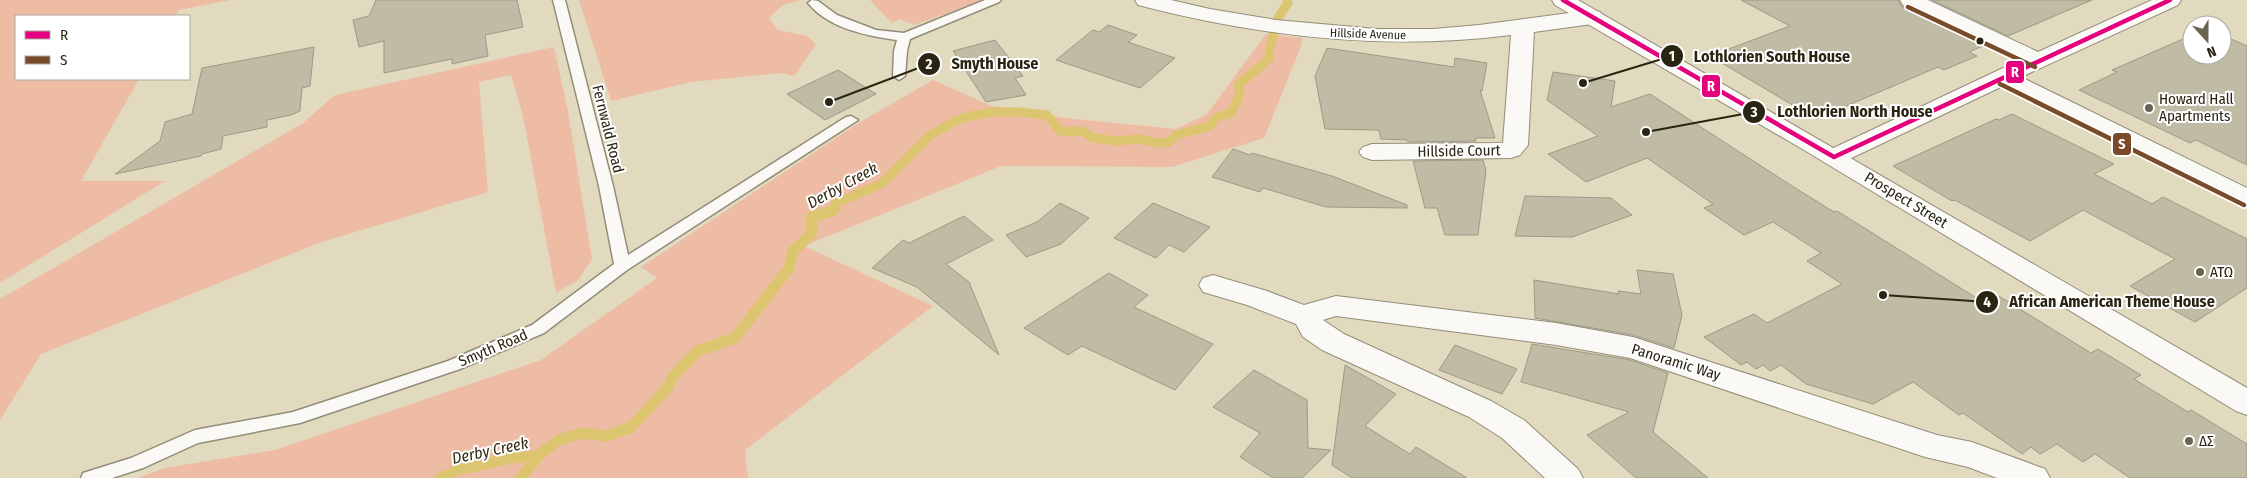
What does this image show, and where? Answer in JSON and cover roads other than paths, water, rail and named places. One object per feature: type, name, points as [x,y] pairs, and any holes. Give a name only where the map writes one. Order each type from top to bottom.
[{"type":"street","name":"Hillside Avenue","points":[[1146,0],[1187,12],[1253,23],[1306,30],[1410,36],[1523,28],[1592,17]]},
{"type":"street","name":"Prospect Street","points":[[1563,0],[2247,403]]},
{"type":"street","points":[[1911,0],[2038,60]]},
{"type":"street","points":[[1834,158],[2003,76],[2170,0]]},
{"type":"street","name":"Hillside Court","points":[[1372,152],[1511,150],[1515,145],[1523,28]]},
{"type":"street","points":[[2003,76],[2247,198]]},
{"type":"street","points":[[1213,285],[1257,298],[1307,317],[1314,330],[1333,342],[1480,408],[1513,429],[1538,450],[1566,478]]},
{"type":"street","name":"Panoramic Way","points":[[1307,317],[1315,311],[1336,306],[1556,334],[1633,348],[1937,448],[1981,457],[2033,478]]},
{"type":"lane","name":"Fernwald Road","points":[[559,0],[606,186],[622,266]]},
{"type":"lane","points":[[814,3],[833,18],[874,33],[905,37],[995,0]]},
{"type":"lane","points":[[899,76],[902,62],[899,45],[905,37]]},
{"type":"lane","name":"Smyth Road","points":[[90,478],[137,463],[195,437],[294,418],[454,365],[538,329],[622,266],[851,120]]},
{"type":"waterway","name":"Derby Creek","points":[[828,212],[835,210],[836,203],[881,184],[929,136],[966,117],[992,112],[1020,112],[1047,115],[1061,132],[1081,131],[1094,138],[1116,141],[1139,139],[1159,143],[1169,142],[1176,135],[1210,126],[1215,118],[1231,113],[1240,94],[1238,85],[1270,58],[1269,52],[1278,18],[1288,3],[1287,0]]},
{"type":"waterway","name":"Derby Creek","points":[[538,456],[559,440],[581,433],[607,436],[631,427],[667,389],[673,376],[698,351],[735,338],[789,268],[793,251],[812,233],[811,217],[832,211]]},
{"type":"waterway","name":"Derby Creek","points":[[440,478],[458,470],[510,458],[538,456]]},
{"type":"waterway","points":[[521,478],[538,456]]},
{"type":"place","name":"Lothlorien South House","points":[[1583,83]]},
{"type":"place","name":"Smyth House","points":[[829,102]]},
{"type":"place","name":"Howard Hall Apartments","points":[[2149,108]]},
{"type":"place","name":"Lothlorien North House","points":[[1646,132]]},
{"type":"place","name":"ΑΤΩ","points":[[2200,272]]},
{"type":"place","name":"African American Theme House","points":[[1883,295]]},
{"type":"place","name":"ΔΣ","points":[[2189,441]]}]
